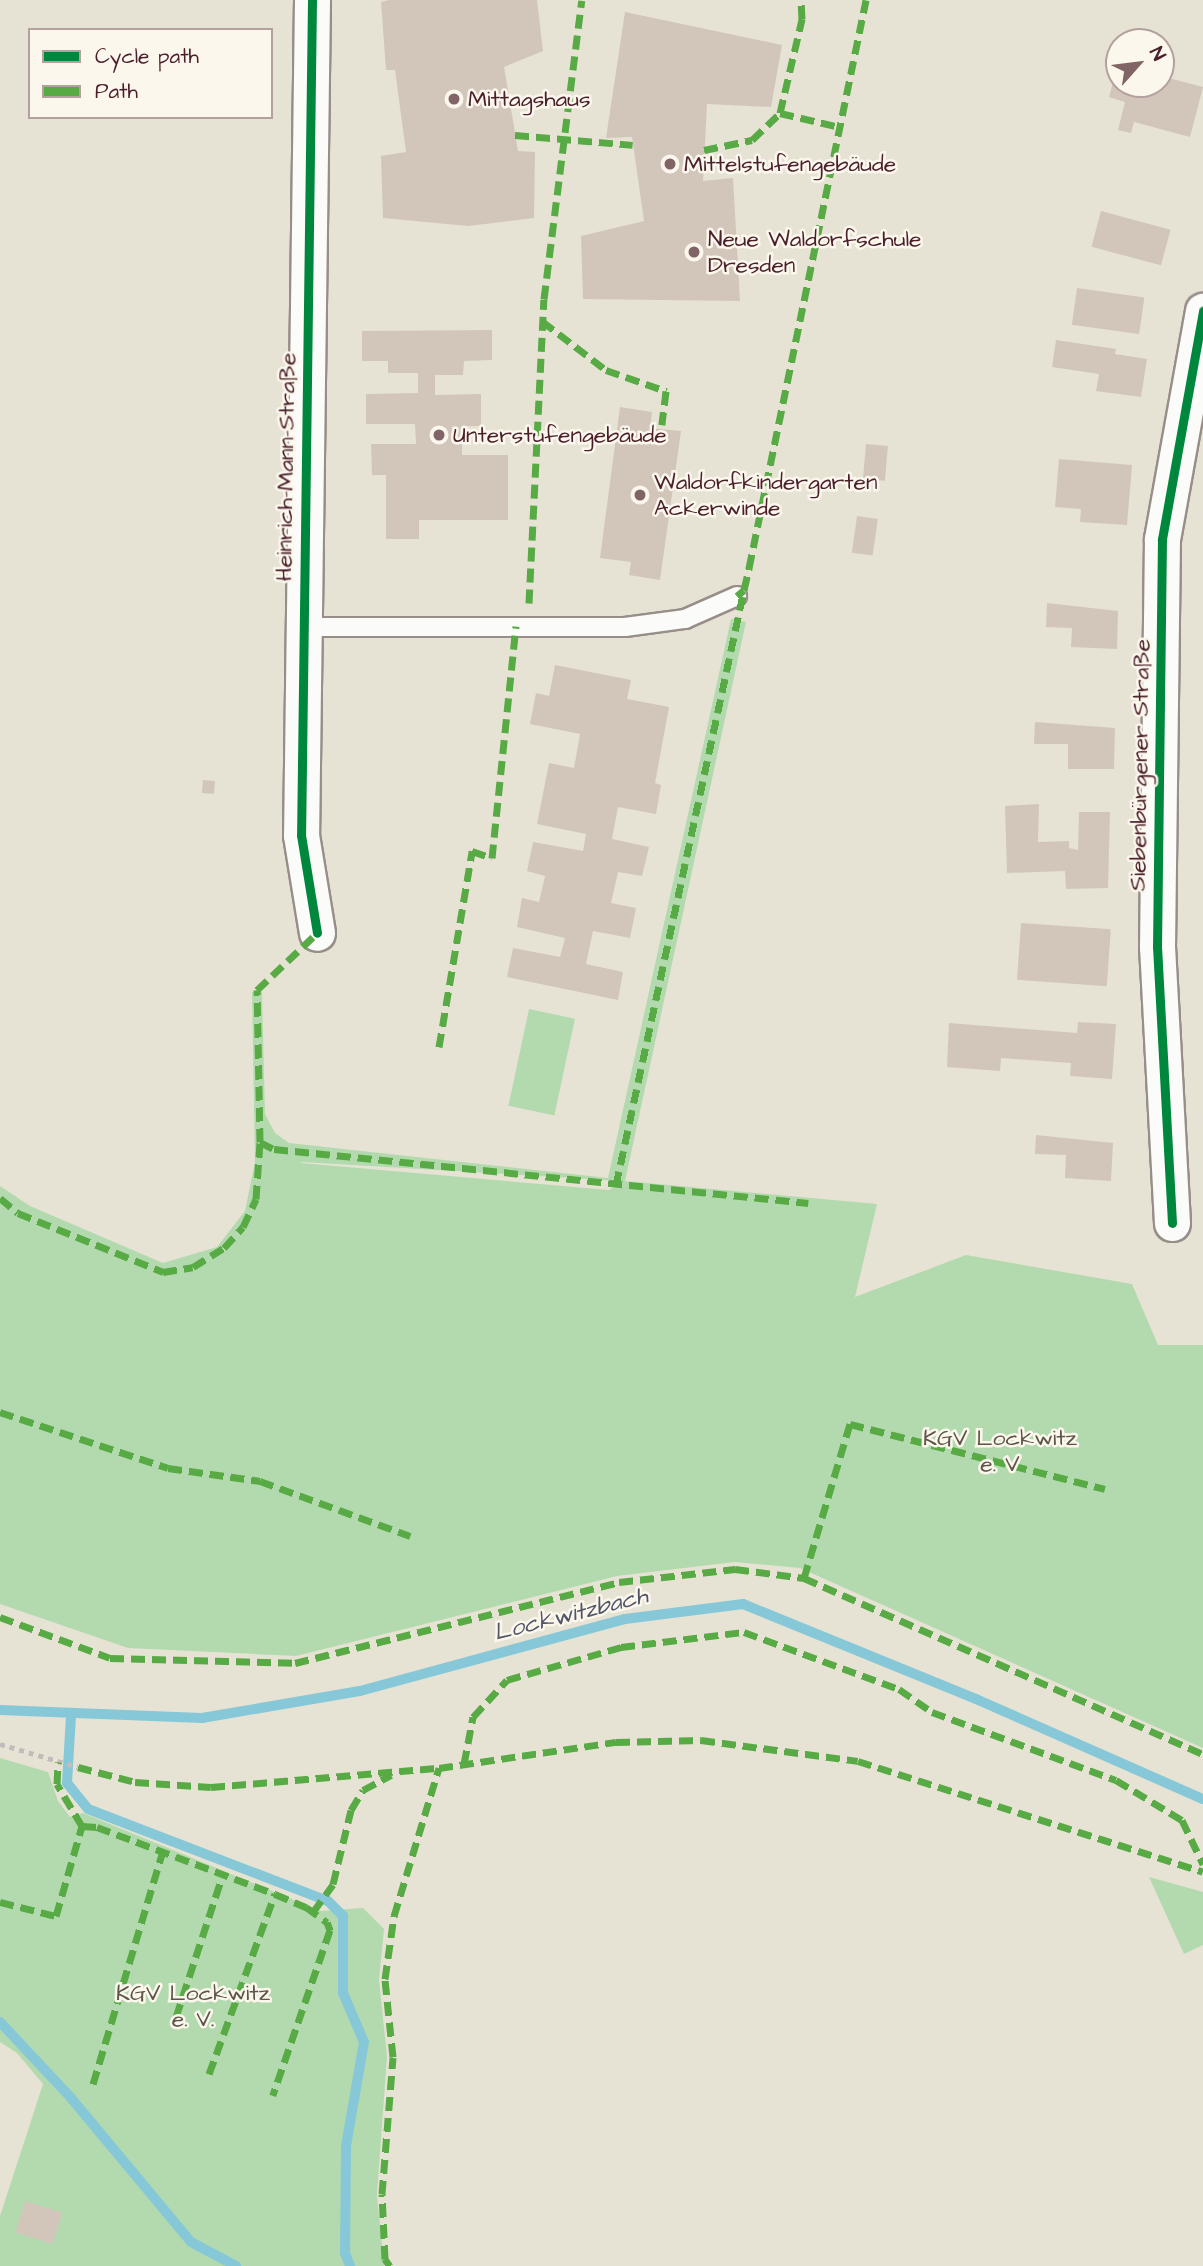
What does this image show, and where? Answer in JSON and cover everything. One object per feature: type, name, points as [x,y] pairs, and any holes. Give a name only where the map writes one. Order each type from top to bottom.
[{"type":"street","name":"Heinrich-Mann-Straße","points":[[312,0],[301,835],[317,933]]},
{"type":"street","name":"Siebenbürgener Straße","points":[[1172,1223],[1157,947],[1162,539],[1203,311]]},
{"type":"lane","points":[[303,626],[625,627],[685,619],[737,596]]},
{"type":"path","points":[[0,1744],[78,1768]]},
{"type":"green space","name":"KGV Lockwitz e. V","points":[[731,619],[746,622],[625,1181],[877,1204],[855,1297],[966,1255],[1132,1284],[1158,1345],[1203,1345],[1203,1748],[800,1568],[735,1562],[617,1576],[296,1656],[128,1648],[0,1604],[0,1186],[30,1206],[163,1263],[217,1247],[245,1211],[255,1162],[252,992],[262,992],[265,1114],[275,1133],[289,1143],[608,1178]],"holes":[[[301,1162],[623,1181],[609,1190]]]},
{"type":"green space","points":[[529,1009],[575,1019],[554,1116],[508,1106]]},
{"type":"green space","name":"KGV Lockwitz e. V.","points":[[0,1758],[48,1772],[58,1801],[70,1817],[83,1813],[321,1911],[363,1908],[384,1929],[379,1980],[387,2056],[377,2195],[384,2266],[0,2266],[0,2216],[43,2084],[17,2053],[0,2042]]},
{"type":"green space","points":[[1149,1877],[1203,1892],[1203,1945],[1184,1954]]},
{"type":"building","name":"Mittagshaus","points":[[537,0],[543,51],[504,67],[518,151],[535,152],[534,218],[468,226],[383,218],[381,156],[406,152],[395,70],[386,70],[381,2]]},
{"type":"building","name":"Mittelstufengebäude","points":[[625,12],[782,45],[771,107],[707,104],[703,181],[733,178],[740,301],[583,299],[581,236],[644,221],[632,137],[606,138]]},
{"type":"building","points":[[1175,80],[1203,87],[1190,137],[1134,122],[1131,133],[1118,130],[1125,102],[1112,98],[1175,98]]},
{"type":"building","points":[[1101,211],[1171,230],[1161,265],[1091,247]]},
{"type":"building","points":[[1077,288],[1144,297],[1139,334],[1072,325]]},
{"type":"building","name":"Unterstufengebäude","points":[[492,330],[492,360],[464,361],[463,375],[435,375],[435,395],[481,394],[481,426],[462,426],[462,455],[508,455],[508,520],[419,520],[419,539],[386,539],[386,475],[372,475],[371,444],[416,444],[415,424],[366,424],[366,394],[418,393],[418,373],[388,373],[388,361],[362,361],[362,331]]},
{"type":"building","points":[[1056,340],[1116,349],[1115,354],[1147,359],[1141,397],[1096,391],[1099,374],[1052,367]]},
{"type":"building","name":"Waldorfkindergarten Ackerwinde","points":[[620,407],[652,412],[650,428],[681,431],[660,580],[629,575],[631,562],[600,558]]},
{"type":"building","points":[[866,444],[888,446],[885,481],[863,479]]},
{"type":"building","points":[[1059,459],[1132,465],[1127,525],[1080,522],[1081,509],[1055,507]]},
{"type":"building","points":[[857,516],[878,519],[873,556],[852,553]]},
{"type":"building","points":[[1047,603],[1118,611],[1117,649],[1071,647],[1072,628],[1046,627]]},
{"type":"building","points":[[555,665],[631,680],[627,699],[669,707],[655,783],[661,785],[656,814],[618,807],[612,839],[649,847],[642,876],[618,872],[611,903],[636,908],[630,938],[593,931],[586,964],[623,972],[618,1000],[507,977],[513,948],[560,957],[565,938],[517,927],[522,898],[539,902],[545,876],[527,871],[533,842],[583,851],[586,834],[537,824],[549,763],[574,768],[580,734],[530,724],[536,693],[549,696]]},
{"type":"building","points":[[1035,722],[1115,728],[1114,769],[1068,769],[1068,744],[1034,744]]},
{"type":"building","points":[[203,780],[215,781],[214,794],[202,793]]},
{"type":"building","points":[[1039,804],[1038,842],[1069,841],[1069,848],[1078,850],[1079,812],[1110,812],[1108,888],[1066,889],[1065,871],[1007,873],[1005,806]]},
{"type":"building","points":[[1021,923],[1111,929],[1107,986],[1017,980]]},
{"type":"building","points":[[1078,1022],[1116,1024],[1112,1079],[1070,1076],[1071,1063],[1001,1058],[1000,1071],[947,1067],[949,1023],[1077,1033]]},
{"type":"building","points":[[1036,1135],[1113,1143],[1111,1181],[1065,1178],[1066,1155],[1035,1154]]},
{"type":"building","points":[[25,2201],[62,2212],[53,2244],[15,2233]]},
{"type":"waterway","name":"Lockwitzbach","points":[[0,1710],[202,1718],[360,1691],[625,1619],[743,1604],[976,1699],[1203,1799]]},
{"type":"waterway","points":[[71,1716],[67,1783],[88,1809],[328,1901],[343,1916],[343,1993],[364,2042],[346,2146],[345,2253],[350,2266]]},
{"type":"waterway","points":[[0,2022],[71,2098],[191,2242],[236,2266]]},
{"type":"marked path","points":[[529,603],[544,299],[582,0]]},
{"type":"marked path","points":[[704,150],[752,140],[780,113],[802,19],[801,0]]},
{"type":"marked path","points":[[737,596],[744,590],[749,568],[866,0]]},
{"type":"marked path","points":[[780,113],[840,127]]},
{"type":"marked path","points":[[515,135],[633,145]]},
{"type":"marked path","points":[[542,321],[606,370],[666,391],[662,425]]},
{"type":"marked path","points":[[616,1185],[744,590]]},
{"type":"marked path","points":[[439,1047],[472,851],[492,858],[516,626]]},
{"type":"marked path","points":[[0,1198],[18,1213],[163,1272],[193,1267],[224,1248],[243,1227],[256,1199],[260,1142],[257,990],[317,933]]},
{"type":"marked path","points":[[260,1142],[274,1149],[808,1203]]},
{"type":"marked path","points":[[0,1412],[168,1468],[260,1481],[410,1536]]},
{"type":"marked path","points":[[804,1578],[850,1424],[1105,1489]]},
{"type":"marked path","points":[[0,1617],[110,1658],[295,1663],[619,1582],[735,1569],[804,1578],[1203,1754]]},
{"type":"marked path","points":[[464,1764],[473,1717],[507,1680],[621,1647],[744,1632],[899,1689],[932,1712],[1116,1780],[1182,1820],[1203,1864]]},
{"type":"marked path","points":[[78,1767],[135,1782],[211,1787],[439,1768],[616,1742],[701,1740],[858,1761],[1203,1872]]},
{"type":"marked path","points":[[0,1902],[56,1916],[82,1826],[57,1784],[58,1762]]},
{"type":"marked path","points":[[390,2266],[385,2259],[382,2194],[393,2057],[385,1979],[394,1916],[439,1768]]},
{"type":"marked path","points":[[313,1912],[333,1884],[351,1810],[363,1790],[391,1775]]},
{"type":"marked path","points":[[82,1826],[97,1827],[275,1894],[306,1907],[327,1922],[330,1930],[273,2095]]},
{"type":"marked path","points":[[93,2084],[163,1851]]},
{"type":"marked path","points":[[176,2017],[223,1874]]},
{"type":"marked path","points":[[209,2074],[275,1894]]},
{"type":"cycle path","points":[[312,0],[301,835],[317,933]]},
{"type":"cycle path","points":[[1172,1223],[1157,947],[1162,539],[1203,311]]},
{"type":"place","name":"Mittagshaus","points":[[454,99]]},
{"type":"place","name":"Mittelstufengebäude","points":[[670,164]]},
{"type":"place","name":"Neue Waldorfschule Dresden","points":[[694,252]]},
{"type":"place","name":"Unterstufengebäude","points":[[439,435]]},
{"type":"place","name":"Waldorfkindergarten Ackerwinde","points":[[640,495]]}]
